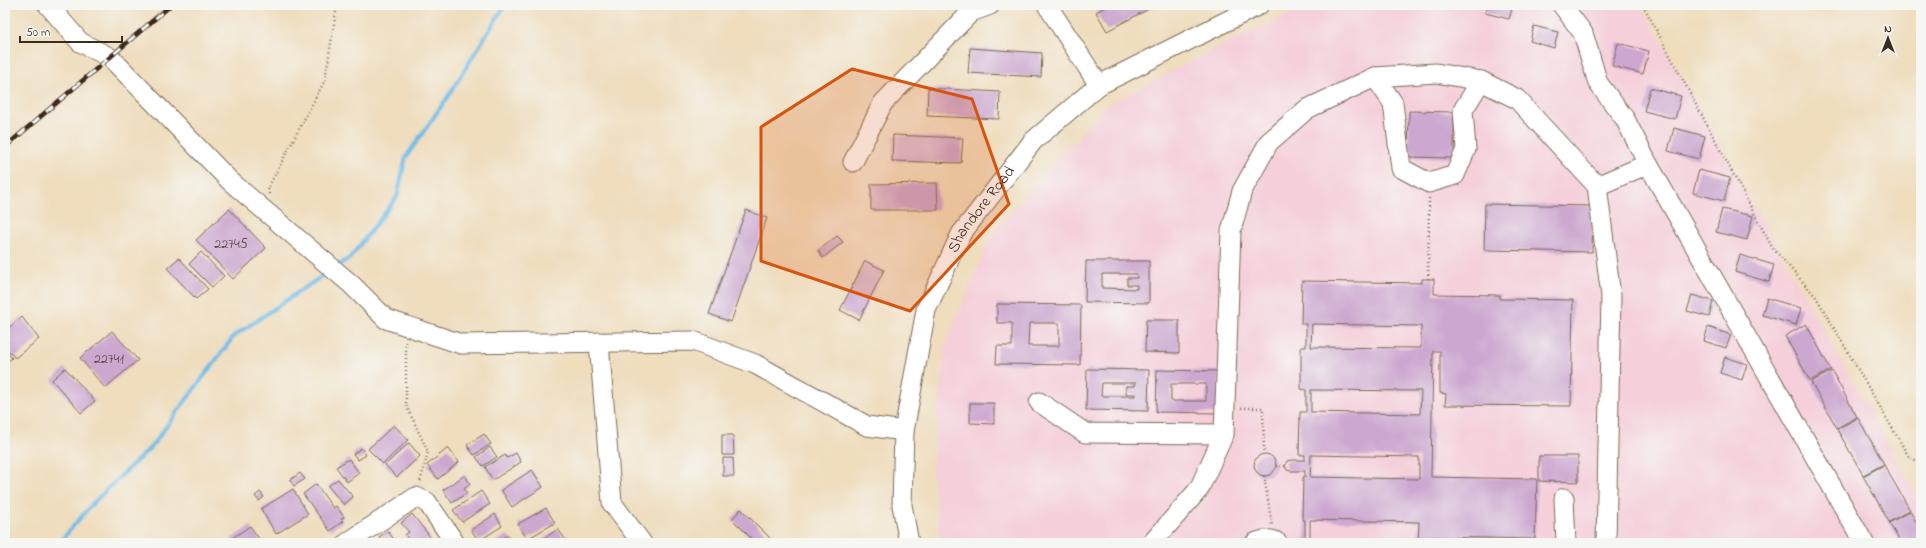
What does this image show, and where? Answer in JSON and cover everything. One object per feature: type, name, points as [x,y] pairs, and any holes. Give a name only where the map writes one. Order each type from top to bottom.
[{"type":"street","points":[[48,5],[80,42],[111,58],[230,181],[352,285],[386,319],[461,344],[693,341],[755,364],[867,426],[904,431]]},
{"type":"street","points":[[853,162],[883,103],[971,12],[990,5]]},
{"type":"street","points":[[1047,5],[1098,85]]},
{"type":"street","name":"Shandore Road","points":[[909,543],[902,505],[904,431],[926,310],[961,234],[1033,141],[1098,85],[1259,5]]},
{"type":"street","points":[[1562,5],[1583,33],[1598,83],[1625,119],[1648,164],[1864,543]]},
{"type":"street","points":[[1152,543],[1199,489],[1224,434],[1231,231],[1242,191],[1269,142],[1307,109],[1375,77],[1436,73],[1481,81],[1517,99],[1597,186],[1611,296],[1606,543]]},
{"type":"street","points":[[1375,77],[1393,103],[1401,168],[1429,183],[1455,175],[1466,149],[1463,110],[1481,81]]},
{"type":"street","points":[[1597,186],[1648,164]]},
{"type":"street","points":[[599,342],[612,503],[642,543]]},
{"type":"street","points":[[1039,402],[1085,433],[1224,434]]},
{"type":"street","points":[[347,543],[416,497],[427,502],[455,543]]},
{"type":"street","points":[[1564,498],[1566,543]]},
{"type":"street","points":[[1255,543],[1263,540],[1276,542]]},
{"type":"path","points":[[271,216],[268,188],[325,80],[337,5]]},
{"type":"path","points":[[1643,5],[1772,247],[1816,297],[1909,457],[1921,463]]},
{"type":"path","points":[[1428,279],[1429,183]]},
{"type":"path","points":[[406,326],[406,405],[428,452],[416,497]]},
{"type":"path","points":[[5,394],[8,398]]},
{"type":"path","points":[[1224,408],[1263,408],[1264,454]]},
{"type":"path","points":[[1276,466],[1285,466]]},
{"type":"path","points":[[1264,476],[1276,542]]},
{"type":"highlighted area","points":[[852,69],[972,99],[1009,204],[910,311],[761,261],[761,127]]},
{"type":"shaded area","points":[[5,5],[14,5],[12,12],[5,17]]},
{"type":"shaded area","points":[[1310,5],[1641,5],[1921,503],[1921,543],[940,543],[932,470],[945,345],[991,236],[1106,106],[1211,51]]},
{"type":"building","points":[[1109,5],[1156,5],[1107,31],[1096,12]]},
{"type":"building","points":[[1488,5],[1513,5],[1509,19],[1485,13]]},
{"type":"building","points":[[1534,26],[1558,32],[1554,48],[1530,41]]},
{"type":"building","points":[[1618,43],[1649,51],[1643,74],[1612,66]]},
{"type":"building","points":[[970,48],[1042,53],[1041,77],[968,73]]},
{"type":"building","points":[[928,88],[1000,92],[999,119],[927,116]]},
{"type":"building","points":[[1650,88],[1681,96],[1675,119],[1644,111]]},
{"type":"building","points":[[1409,111],[1454,112],[1454,158],[1408,157]]},
{"type":"building","points":[[1674,128],[1705,136],[1699,159],[1668,151]]},
{"type":"building","points":[[893,135],[963,138],[961,163],[892,161]]},
{"type":"building","points":[[1699,170],[1730,178],[1724,201],[1693,193]]},
{"type":"building","points":[[937,183],[938,210],[871,210],[871,184]]},
{"type":"building","points":[[1485,204],[1593,206],[1592,252],[1484,250]]},
{"type":"building","points":[[229,209],[266,248],[233,279],[196,240]]},
{"type":"building","points":[[1722,209],[1753,216],[1747,240],[1716,232]]},
{"type":"building","points":[[746,210],[767,218],[731,322],[709,314]]},
{"type":"building","points":[[837,236],[843,242],[823,258],[818,251]]},
{"type":"building","points":[[201,252],[224,276],[212,287],[189,264]]},
{"type":"building","points":[[1740,255],[1774,265],[1769,282],[1735,272]]},
{"type":"building","points":[[179,258],[208,289],[196,299],[167,268]]},
{"type":"building","points":[[865,261],[884,270],[859,320],[840,310]]},
{"type":"building","points":[[1086,261],[1149,261],[1149,303],[1085,302]],"holes":[[[1102,274],[1137,274],[1137,278],[1127,278],[1127,285],[1137,285],[1137,289],[1102,288]]]},
{"type":"building","points":[[1422,279],[1434,279],[1434,294],[1500,295],[1500,299],[1573,300],[1571,406],[1445,405],[1446,394],[1440,393],[1440,351],[1433,351],[1431,477],[1537,479],[1535,539],[1430,537],[1430,543],[1418,543],[1419,522],[1310,520],[1310,543],[1305,543],[1305,520],[1302,520],[1303,477],[1305,477],[1305,471],[1287,470],[1285,466],[1287,461],[1305,460],[1305,455],[1299,455],[1300,412],[1306,412],[1306,390],[1301,389],[1301,347],[1306,347],[1306,324],[1301,324],[1302,281],[1422,283]],"holes":[[[1312,324],[1421,326],[1421,348],[1311,347]],[[1311,390],[1421,391],[1420,414],[1311,412]],[[1311,455],[1419,457],[1419,479],[1310,477]]]},
{"type":"building","points":[[1692,295],[1713,301],[1709,317],[1687,311]]},
{"type":"building","points":[[1767,298],[1801,308],[1796,325],[1762,315]]},
{"type":"building","points":[[997,304],[1081,305],[1080,365],[996,364],[997,346],[1012,346],[1012,323],[997,323]],"holes":[[[1029,323],[1059,323],[1059,346],[1028,346]]]},
{"type":"building","points":[[22,317],[39,339],[15,358],[5,346],[5,331]]},
{"type":"building","points":[[1146,320],[1179,320],[1179,353],[1145,352]]},
{"type":"building","points":[[1806,324],[1831,370],[1810,381],[1785,336]]},
{"type":"building","points":[[1708,327],[1731,335],[1726,348],[1704,341]]},
{"type":"building","points":[[112,331],[138,360],[105,388],[80,358]]},
{"type":"building","points":[[5,350],[12,358],[5,364]]},
{"type":"building","points":[[1725,357],[1747,364],[1742,380],[1720,373]]},
{"type":"building","points":[[65,368],[95,401],[81,413],[52,380]]},
{"type":"building","points":[[1087,369],[1149,370],[1148,411],[1086,410]],"holes":[[[1102,383],[1136,383],[1135,386],[1126,386],[1126,394],[1135,394],[1135,396],[1101,396]]]},
{"type":"building","points":[[1157,370],[1219,371],[1219,413],[1156,412]],"holes":[[[1171,384],[1206,384],[1206,401],[1171,401]]]},
{"type":"building","points":[[1832,371],[1857,417],[1837,428],[1811,382]]},
{"type":"building","points":[[970,403],[994,403],[994,424],[970,423]]},
{"type":"building","points":[[1858,418],[1884,464],[1863,475],[1837,429]]},
{"type":"building","points":[[394,425],[408,440],[383,464],[368,449]]},
{"type":"building","points":[[484,434],[491,444],[474,455],[467,445]]},
{"type":"building","points":[[722,435],[733,435],[734,455],[722,455]]},
{"type":"building","points":[[409,443],[420,456],[397,477],[385,465]]},
{"type":"building","points":[[490,447],[497,457],[483,466],[476,457]]},
{"type":"building","points":[[361,448],[366,455],[358,460],[353,454]]},
{"type":"building","points":[[448,448],[459,462],[438,479],[427,465]]},
{"type":"building","points":[[516,453],[521,462],[493,480],[485,467],[505,455],[507,458]]},
{"type":"building","points":[[1265,454],[1273,457],[1276,465],[1273,473],[1265,476],[1257,473],[1254,465],[1257,457]]},
{"type":"building","points":[[1539,456],[1578,456],[1578,482],[1539,481]]},
{"type":"building","points":[[723,458],[733,458],[734,476],[723,476]]},
{"type":"building","points":[[349,459],[359,473],[347,482],[336,467]]},
{"type":"building","points":[[1884,465],[1910,510],[1889,522],[1863,476]]},
{"type":"building","points":[[532,470],[543,487],[512,507],[501,490]]},
{"type":"building","points":[[300,473],[305,479],[294,486],[290,480]]},
{"type":"building","points":[[465,475],[470,484],[464,489],[467,493],[452,503],[443,490]]},
{"type":"building","points":[[338,479],[353,497],[344,505],[328,486]]},
{"type":"building","points":[[316,484],[333,508],[336,506],[344,517],[341,519],[343,521],[330,531],[303,494]]},
{"type":"building","points":[[293,489],[308,514],[276,534],[261,509]]},
{"type":"building","points":[[481,491],[490,504],[462,522],[453,510]]},
{"type":"building","points":[[260,492],[264,497],[259,501],[255,496]]},
{"type":"building","points":[[546,508],[555,523],[527,539],[518,524]]},
{"type":"building","points":[[741,509],[770,538],[766,543],[756,543],[732,519]]},
{"type":"building","points":[[1910,511],[1921,531],[1921,543],[1901,543],[1889,523]]},
{"type":"building","points":[[412,514],[431,538],[424,543],[412,543],[405,535],[409,532],[401,523]]},
{"type":"building","points":[[495,514],[502,526],[479,541],[471,530]]},
{"type":"building","points":[[250,526],[262,543],[234,543],[231,539]]},
{"type":"building","points":[[558,529],[568,543],[537,543]]},
{"type":"building","points":[[388,531],[395,541],[392,543],[382,543],[379,537]]},
{"type":"building","points":[[508,535],[513,543],[494,543]]},
{"type":"waterway","points":[[337,266],[350,258],[397,197],[406,157],[447,98],[505,5]]},
{"type":"waterway","points":[[59,543],[93,503],[151,447],[234,336],[328,272]]},
{"type":"railway","points":[[5,147],[171,5]]}]
